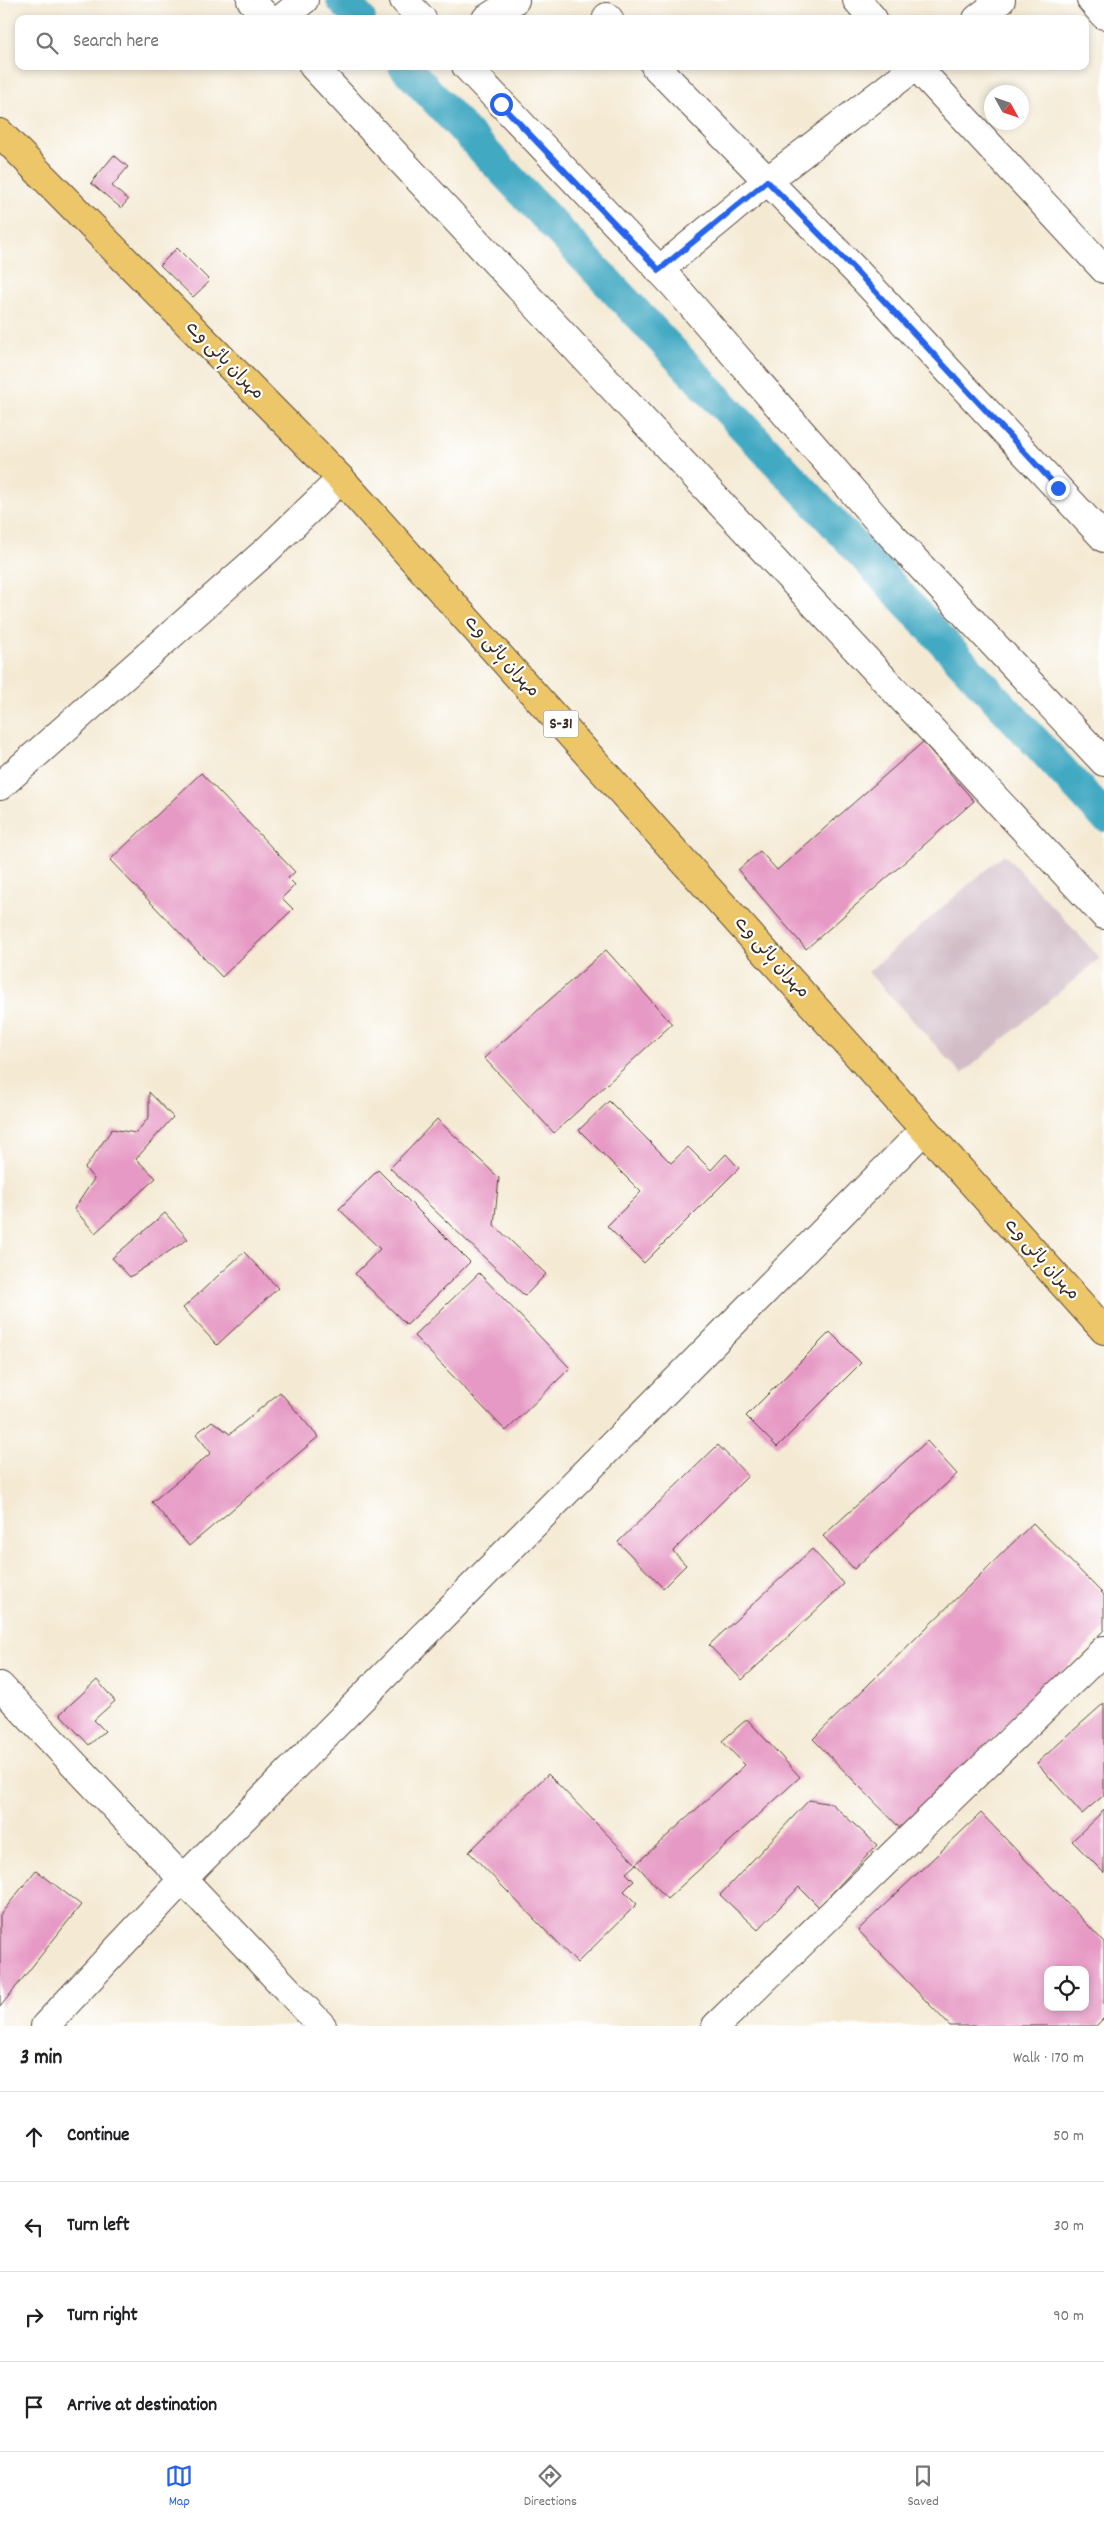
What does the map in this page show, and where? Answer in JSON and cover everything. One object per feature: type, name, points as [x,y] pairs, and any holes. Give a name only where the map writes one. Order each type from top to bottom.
[{"type":"main road","name":"مہران ہائی وے","points":[[0,133],[341,479],[1104,1330]]},
{"type":"street","points":[[251,0],[264,15]]},
{"type":"street","points":[[286,15],[304,0]]},
{"type":"street","points":[[404,0],[418,15]]},
{"type":"street","points":[[492,15],[515,0]]},
{"type":"street","points":[[857,0],[870,15]]},
{"type":"street","points":[[982,15],[1001,0]]},
{"type":"street","points":[[1091,0],[1104,15]]},
{"type":"street","points":[[317,70],[1104,915]]},
{"type":"street","points":[[470,70],[659,270],[881,524],[1104,762]]},
{"type":"street","points":[[659,70],[857,272],[1104,538]]},
{"type":"street","points":[[659,270],[767,181],[911,70]]},
{"type":"street","points":[[920,70],[1104,269]]},
{"type":"street","points":[[0,786],[266,551],[341,479]]},
{"type":"street","points":[[45,2026],[183,1879],[924,1130]]},
{"type":"street","points":[[716,2026],[1104,1650]]},
{"type":"street","points":[[0,1686],[322,2026]]},
{"type":"shaded area","points":[[1004,854],[1100,958],[962,1074],[868,972]]},
{"type":"building","points":[[114,155],[128,167],[112,186],[128,200],[121,208],[91,183]]},
{"type":"building","points":[[177,248],[210,281],[193,297],[160,265]]},
{"type":"building","points":[[923,742],[974,801],[806,949],[738,870],[760,851],[777,870]]},
{"type":"building","points":[[201,773],[295,872],[288,878],[295,885],[282,898],[293,909],[222,977],[110,860]]},
{"type":"building","points":[[606,950],[672,1024],[554,1133],[484,1058]]},
{"type":"building","points":[[149,1092],[173,1117],[136,1159],[156,1178],[95,1233],[74,1209],[94,1179],[85,1168],[112,1129],[136,1133],[149,1117]]},
{"type":"building","points":[[609,1101],[671,1163],[688,1147],[711,1170],[726,1154],[739,1168],[644,1263],[607,1226],[641,1192],[579,1130]]},
{"type":"building","points":[[437,1119],[499,1178],[494,1225],[546,1274],[525,1296],[390,1168]]},
{"type":"building","points":[[378,1170],[470,1262],[407,1325],[355,1274],[380,1249],[339,1209]]},
{"type":"building","points":[[165,1213],[188,1239],[130,1277],[112,1258]]},
{"type":"building","points":[[244,1252],[278,1288],[217,1345],[183,1308]]},
{"type":"building","points":[[479,1273],[570,1368],[506,1431],[414,1336]]},
{"type":"building","points":[[830,1332],[861,1363],[777,1447],[746,1416]]},
{"type":"building","points":[[280,1392],[318,1437],[189,1546],[152,1502],[211,1453],[196,1434],[212,1421],[230,1434]]},
{"type":"building","points":[[927,1441],[957,1474],[854,1569],[823,1536]]},
{"type":"building","points":[[718,1445],[748,1476],[673,1551],[686,1565],[663,1588],[618,1542]]},
{"type":"building","points":[[1033,1523],[1104,1595],[1104,1630],[901,1829],[813,1739]]},
{"type":"building","points":[[812,1549],[844,1584],[742,1680],[709,1645]]},
{"type":"building","points":[[97,1680],[115,1701],[94,1720],[105,1731],[89,1745],[60,1714]]},
{"type":"building","points":[[1104,1703],[1104,1795],[1082,1814],[1037,1763]]},
{"type":"building","points":[[747,1719],[800,1777],[667,1899],[636,1864],[745,1765],[722,1741]]},
{"type":"building","points":[[548,1774],[636,1864],[626,1873],[634,1881],[624,1891],[637,1904],[577,1963],[469,1852]]},
{"type":"building","points":[[809,1800],[832,1804],[877,1845],[819,1907],[799,1887],[758,1930],[720,1895]]},
{"type":"building","points":[[1104,1810],[1104,1873],[1072,1841]]},
{"type":"building","points":[[981,1813],[1104,1942],[1104,2018],[1096,2026],[950,2026],[858,1930]]},
{"type":"building","points":[[36,1870],[81,1905],[0,2007],[0,1915]]},
{"type":"waterway","points":[[342,0],[356,15]]},
{"type":"waterway","points":[[408,70],[805,492],[1104,816]]},
{"type":"route","points":[[501,104],[659,270],[767,181],[857,272],[1058,488]]}]
